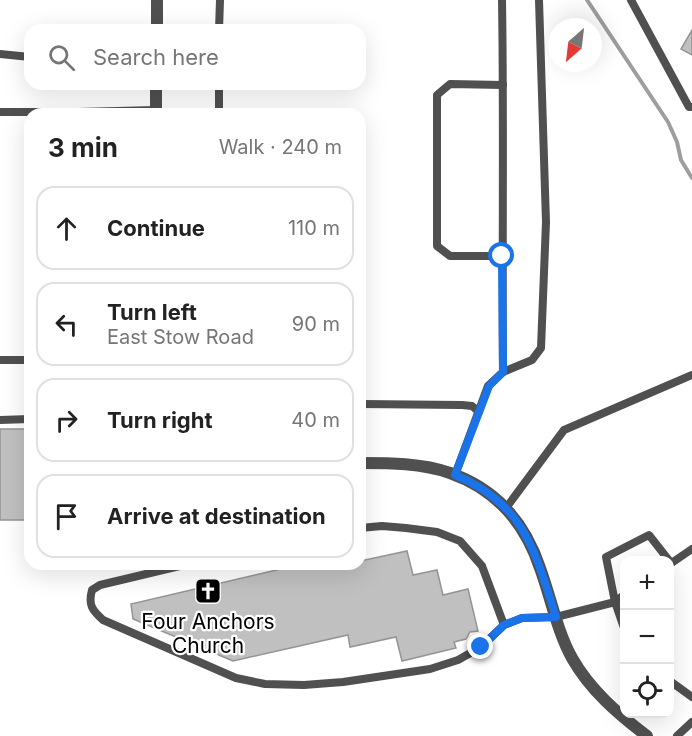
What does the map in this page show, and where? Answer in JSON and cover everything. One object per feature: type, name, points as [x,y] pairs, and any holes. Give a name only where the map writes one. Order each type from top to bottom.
[{"type":"street","points":[[157,0],[157,24]]},
{"type":"street","points":[[156,90],[156,108]]},
{"type":"street","points":[[366,463],[426,467],[455,475],[490,493],[506,508],[520,525],[531,545],[570,656],[582,676],[616,711],[647,736]]},
{"type":"lane","points":[[219,24],[220,0]]},
{"type":"lane","points":[[502,0],[503,372]]},
{"type":"lane","points":[[455,475],[489,386],[503,372],[532,360],[541,348],[546,222],[539,0]]},
{"type":"lane","points":[[632,0],[689,107],[692,107]]},
{"type":"lane","points":[[0,54],[24,56]]},
{"type":"lane","points":[[502,256],[450,256],[437,246],[437,95],[450,84],[503,85]]},
{"type":"lane","points":[[219,90],[219,108]]},
{"type":"lane","points":[[0,112],[24,112]]},
{"type":"lane","points":[[0,360],[24,360]]},
{"type":"lane","points":[[506,508],[564,430],[692,375]]},
{"type":"lane","points":[[366,404],[462,405],[472,406],[479,412]]},
{"type":"lane","points":[[0,420],[24,419]]},
{"type":"lane","points":[[366,527],[382,526],[437,532],[460,541],[482,566],[504,625]]},
{"type":"lane","points":[[620,616],[606,557],[649,535],[664,556]]},
{"type":"lane","points":[[674,561],[692,549]]},
{"type":"lane","points":[[163,570],[100,585],[92,590],[90,600],[94,612],[103,620],[236,678],[265,684],[304,685],[343,682],[430,669],[458,660],[481,647],[504,625],[522,618],[556,617],[615,602],[620,598]]},
{"type":"lane","points":[[674,684],[692,697]]},
{"type":"lane","points":[[676,736],[692,722]]},
{"type":"building","points":[[692,30],[692,55],[681,49]]},
{"type":"building","points":[[0,429],[24,429],[24,520],[0,520]]},
{"type":"building","points":[[407,551],[413,575],[437,570],[443,595],[468,589],[478,631],[470,632],[466,639],[454,642],[456,648],[402,661],[396,637],[350,647],[348,635],[233,661],[133,619],[131,604],[276,570],[366,570],[366,560]]},
{"type":"waterway","points":[[587,0],[668,122],[677,142],[681,160],[692,178]]},
{"type":"place","name":"Four Anchors Church","points":[[208,591]]},
{"type":"route","points":[[481,647],[504,625],[522,618],[556,617],[540,566],[520,525],[490,493],[455,475],[489,386],[503,372],[502,256]]}]
